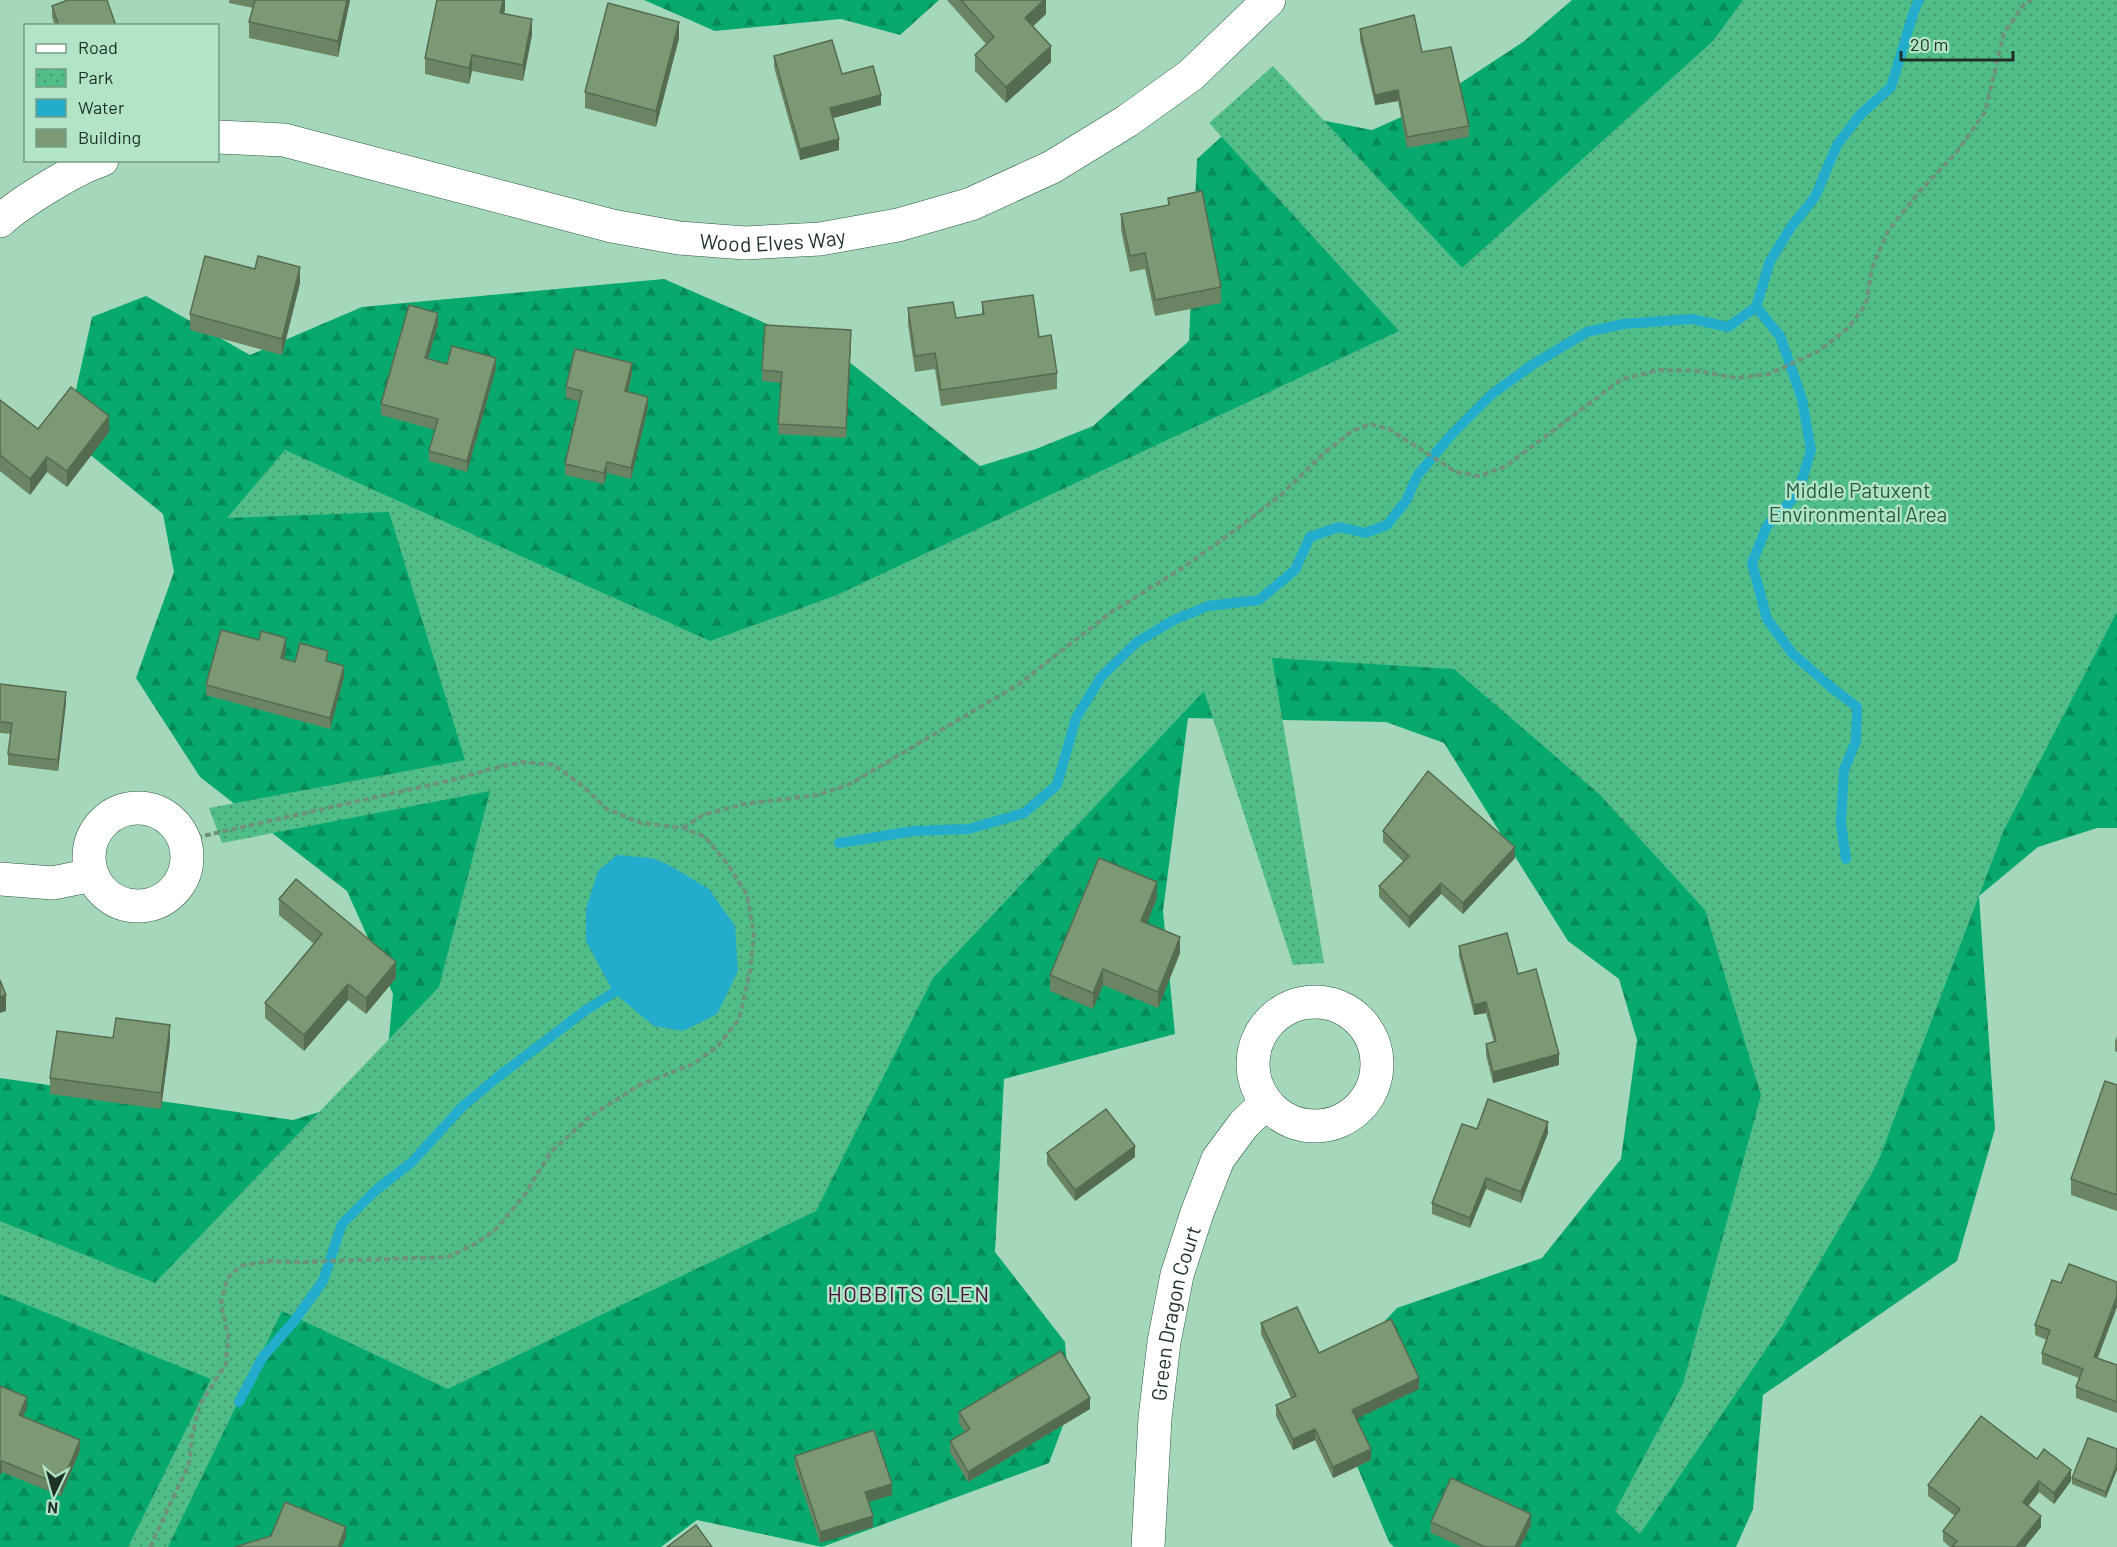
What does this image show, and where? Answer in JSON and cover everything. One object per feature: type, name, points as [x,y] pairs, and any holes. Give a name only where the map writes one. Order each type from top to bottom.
[{"type":"street","name":"Wood Elves Way","points":[[219,137],[284,140],[612,226],[679,238],[745,243],[820,239],[898,225],[971,204],[1052,167],[1127,121],[1191,75],[1253,5]]},
{"type":"street","points":[[0,220],[10,211],[54,185],[98,162]]},
{"type":"street","points":[[143,808],[158,812],[174,823],[185,840],[187,854],[185,872],[178,886],[166,897],[147,906],[128,905],[112,899],[101,889],[92,875],[89,855],[93,837],[101,825],[121,811],[143,808]]},
{"type":"street","points":[[0,879],[53,883],[92,875]]},
{"type":"street","name":"Green Dragon Court","points":[[1148,1547],[1155,1418],[1164,1342],[1177,1275],[1197,1213],[1218,1160],[1244,1124],[1266,1103]]},
{"type":"path","points":[[683,828],[703,815],[744,804],[817,795],[850,784],[1018,684],[1110,613],[1181,569],[1234,531],[1281,495],[1323,453],[1352,431],[1370,424],[1389,429],[1456,472],[1479,476],[1506,466],[1623,379],[1659,370],[1699,371],[1736,378],[1769,374],[1819,351],[1848,328],[1866,304],[1872,268],[1888,231],[1920,191],[1956,153],[1985,112],[2004,33],[2025,3],[2032,0]]},
{"type":"path","points":[[150,1547],[189,1464],[192,1436],[201,1404],[226,1364],[228,1336],[222,1303],[226,1279],[240,1266],[268,1261],[448,1257],[473,1245],[494,1231],[524,1196],[551,1152],[589,1117],[640,1085],[693,1064],[717,1047],[739,1019],[750,972],[754,935],[747,896],[729,866],[705,837],[683,828],[641,823],[607,809],[585,787],[554,765],[523,762],[185,840]]},
{"type":"green space","points":[[644,0],[939,0],[900,35],[841,19],[715,31]]},
{"type":"green space","name":"Middle Patuxent Environmental Area","points":[[1572,0],[2117,0],[2117,828],[2097,828],[2038,847],[1979,896],[1995,1129],[1957,1261],[1763,1395],[1753,1509],[1736,1547],[1394,1547],[1389,1542],[1333,1409],[1354,1354],[1397,1308],[1542,1258],[1621,1159],[1637,1040],[1619,979],[1568,941],[1444,743],[1386,722],[1188,718],[1163,911],[1175,1034],[1004,1079],[995,1252],[1065,1342],[1070,1407],[1049,1463],[822,1547],[697,1520],[661,1547],[0,1547],[0,1078],[293,1120],[352,1102],[387,1059],[393,994],[347,891],[200,777],[136,678],[174,572],[163,514],[66,435],[92,317],[146,296],[250,355],[362,307],[664,279],[843,357],[980,466],[1036,449],[1093,426],[1189,341],[1197,159],[1254,107],[1372,130],[1424,107],[1523,42]]},
{"type":"green space","name":"Middle Patuxent Environmental Area","points":[[1743,0],[2117,0],[2117,612],[2004,830],[1877,1164],[1782,1326],[1640,1534],[1615,1511],[1683,1384],[1761,1095],[1705,910],[1599,794],[1454,669],[1272,658],[1324,963],[1293,965],[1204,691],[933,978],[816,1211],[448,1389],[282,1311],[168,1547],[128,1547],[211,1379],[0,1294],[0,1221],[155,1283],[439,987],[490,791],[222,843],[209,808],[465,760],[389,512],[227,518],[285,450],[710,641],[837,595],[1399,331],[1209,123],[1273,66],[1462,268],[1713,41]]},
{"type":"water","points":[[617,855],[651,858],[667,864],[709,889],[735,926],[738,971],[717,1014],[683,1031],[654,1026],[614,993],[586,941],[586,909],[598,871]]},
{"type":"building","points":[[68,0],[107,0],[115,24],[58,24],[52,6]]},
{"type":"building","points":[[255,0],[347,0],[338,41],[249,22]]},
{"type":"building","points":[[437,0],[503,0],[500,13],[532,19],[523,65],[472,55],[469,68],[425,58]]},
{"type":"building","points":[[961,0],[1044,0],[1025,18],[1051,46],[1006,87],[975,55],[994,37]]},
{"type":"building","points":[[608,3],[679,22],[656,111],[585,92]]},
{"type":"building","points":[[1414,15],[1422,52],[1451,47],[1469,126],[1407,137],[1398,90],[1375,95],[1360,29]]},
{"type":"building","points":[[832,40],[842,74],[873,66],[881,95],[830,108],[839,139],[800,149],[774,56]]},
{"type":"building","points":[[1202,191],[1221,287],[1155,300],[1145,253],[1130,256],[1121,214],[1169,205],[1168,198]]},
{"type":"building","points":[[205,256],[255,269],[258,256],[300,267],[282,339],[190,314]]},
{"type":"building","points":[[1033,295],[1039,337],[1051,335],[1057,373],[941,390],[935,353],[915,356],[908,308],[953,302],[956,318],[984,314],[982,302]]},
{"type":"building","points":[[409,305],[438,313],[425,358],[447,364],[452,346],[496,358],[467,461],[429,451],[438,419],[381,404]]},
{"type":"building","points":[[765,325],[851,330],[846,428],[778,424],[782,372],[762,370]]},
{"type":"building","points":[[575,349],[632,363],[625,391],[648,397],[631,468],[607,462],[604,473],[565,464],[582,391],[566,387]]},
{"type":"building","points":[[71,387],[109,416],[67,471],[47,457],[30,479],[0,455],[0,400],[38,429]]},
{"type":"building","points":[[221,630],[259,640],[261,631],[286,638],[281,658],[295,662],[300,643],[328,651],[326,661],[344,666],[330,718],[206,685]]},
{"type":"building","points":[[0,684],[66,692],[58,760],[8,754],[12,723],[0,722]]},
{"type":"building","points":[[1428,771],[1515,847],[1463,903],[1441,883],[1409,917],[1379,886],[1409,856],[1383,831]]},
{"type":"building","points":[[1099,858],[1157,882],[1141,921],[1180,937],[1158,992],[1103,969],[1093,993],[1050,975]]},
{"type":"building","points":[[296,879],[396,962],[366,998],[348,984],[304,1035],[265,1003],[322,934],[279,899]]},
{"type":"building","points":[[1507,933],[1518,974],[1536,969],[1559,1054],[1493,1072],[1486,1044],[1496,1041],[1486,1002],[1474,1005],[1459,946]]},
{"type":"building","points":[[0,980],[6,995],[0,997]]},
{"type":"building","points":[[116,1018],[170,1025],[161,1093],[50,1078],[57,1031],[113,1038]]},
{"type":"building","points":[[2105,1081],[2117,1085],[2117,1195],[2071,1179]]},
{"type":"building","points":[[1488,1099],[1548,1122],[1521,1192],[1486,1178],[1470,1218],[1432,1203],[1462,1124],[1477,1129]]},
{"type":"building","points":[[1106,1109],[1135,1146],[1075,1190],[1047,1153]]},
{"type":"building","points":[[2069,1264],[2117,1282],[2117,1296],[2094,1357],[2117,1365],[2117,1402],[2076,1387],[2083,1369],[2042,1353],[2050,1330],[2035,1325],[2052,1280],[2061,1283]]},
{"type":"building","points":[[1297,1307],[1319,1353],[1391,1319],[1419,1378],[1352,1410],[1371,1449],[1333,1467],[1315,1429],[1293,1439],[1276,1405],[1296,1396],[1261,1323]]},
{"type":"building","points":[[1061,1351],[1090,1398],[968,1472],[950,1441],[970,1429],[959,1412]]},
{"type":"building","points":[[0,1386],[27,1397],[19,1415],[80,1440],[61,1485],[2,1461],[0,1465]]},
{"type":"building","points":[[1981,1416],[2037,1459],[2044,1449],[2071,1470],[2054,1493],[2039,1481],[2023,1502],[2041,1516],[2016,1547],[1952,1547],[1957,1541],[1943,1531],[1960,1509],[1928,1485]]},
{"type":"building","points":[[874,1430],[892,1484],[865,1492],[873,1516],[820,1532],[795,1456]]},
{"type":"building","points":[[2088,1438],[2117,1449],[2117,1464],[2106,1492],[2072,1478]]},
{"type":"building","points":[[1451,1478],[1531,1514],[1515,1547],[1485,1547],[1431,1522]]},
{"type":"building","points":[[285,1502],[346,1527],[338,1547],[235,1547],[271,1536]]},
{"type":"building","points":[[696,1525],[712,1547],[667,1547]]},
{"type":"waterway","points":[[839,843],[914,831],[969,829],[1024,813],[1057,785],[1076,718],[1101,677],[1137,642],[1174,620],[1208,606],[1259,600],[1295,570],[1310,537],[1339,527],[1365,533],[1387,525],[1406,501],[1417,476],[1451,435],[1492,394],[1532,365],[1587,332],[1623,324],[1692,319],[1728,327],[1756,307],[1770,261],[1791,227],[1815,197],[1837,145],[1860,115],[1891,87],[1919,0]]},
{"type":"waterway","points":[[1756,307],[1780,336],[1802,399],[1811,450],[1798,493],[1767,526],[1752,563],[1767,619],[1792,653],[1857,707],[1856,741],[1844,770],[1841,823],[1846,859]]},
{"type":"waterway","points":[[239,1402],[262,1358],[295,1320],[323,1281],[342,1224],[376,1190],[412,1162],[462,1107],[586,1010],[624,986]]},
{"type":"district","name":"HOBBITS GLEN","points":[[909,1293]]}]
